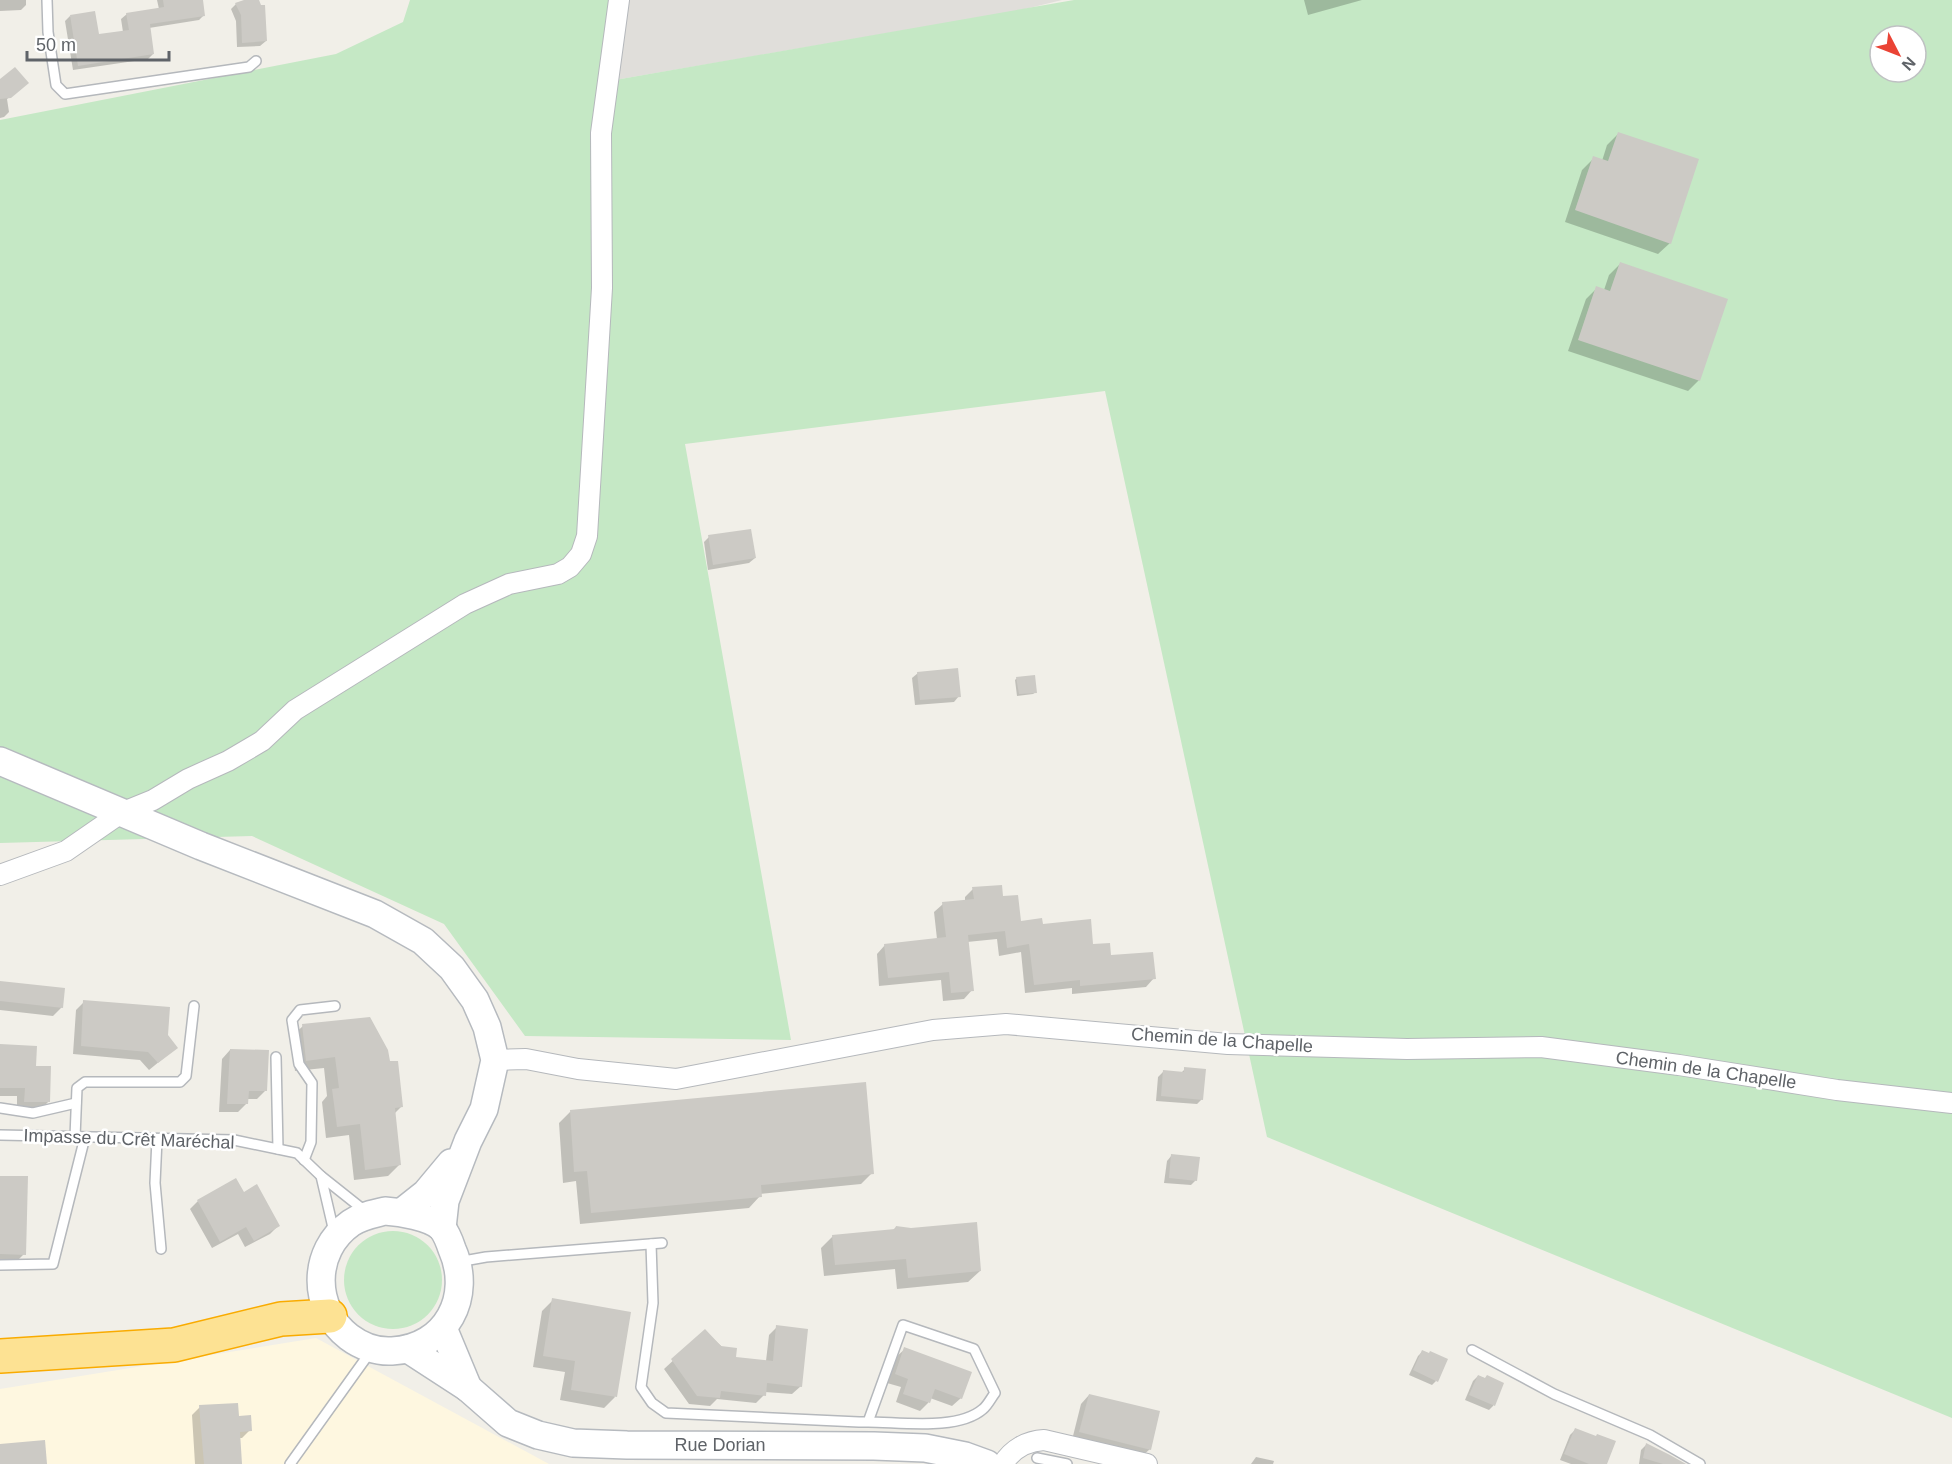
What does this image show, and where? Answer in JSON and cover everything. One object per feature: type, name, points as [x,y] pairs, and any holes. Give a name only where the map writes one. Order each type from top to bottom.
[{"type":"highway","points":[[0,1356],[174,1345],[281,1319],[330,1316]]},
{"type":"main road","points":[[0,761],[201,846],[375,914],[423,941],[452,968],[475,1000],[487,1027],[495,1060],[484,1109],[468,1141],[445,1201],[441,1228],[458,1262],[461,1276],[457,1304],[443,1328],[427,1341],[408,1349],[390,1351],[372,1349],[356,1342],[341,1331],[330,1316],[321,1286],[321,1271],[327,1253],[336,1238],[351,1224],[369,1214],[385,1211],[402,1212],[441,1228]]},
{"type":"main road","points":[[402,1212],[426,1194],[468,1141]]},
{"type":"main road","name":"Rue Dorian","points":[[443,1328],[468,1388]]},
{"type":"main road","name":"Rue Dorian","points":[[408,1349],[468,1388],[508,1423],[538,1435],[573,1443],[874,1446],[925,1449],[965,1456],[987,1464]]},
{"type":"street","points":[[0,875],[66,851],[121,813],[153,800],[188,779],[228,761],[262,741],[295,710],[465,604],[510,584],[558,574],[570,567],[581,554],[587,536],[601,299],[601,133],[619,0]]},
{"type":"street","name":"Chemin de la Chapelle","points":[[495,1060],[526,1059],[578,1069],[676,1079],[933,1030],[1006,1024],[1228,1044],[1407,1049],[1541,1047],[1679,1065],[1837,1090],[1952,1102]]},
{"type":"street","points":[[1003,1464],[1007,1457],[1018,1448],[1031,1441],[1044,1440],[1118,1461],[1147,1464]]},
{"type":"lane","points":[[47,0],[48,32],[56,85],[65,94],[249,67],[256,62]]},
{"type":"lane","points":[[75,1137],[77,1088],[85,1082],[180,1082],[186,1076],[194,1006]]},
{"type":"lane","points":[[304,1160],[311,1142],[312,1083],[299,1064],[292,1020],[300,1010],[335,1006]]},
{"type":"lane","points":[[276,1058],[278,1149]]},
{"type":"lane","points":[[0,1108],[33,1113],[76,1103]]},
{"type":"lane","name":"Impasse du Crêt Maréchal","points":[[0,1135],[234,1140],[297,1153],[321,1176],[369,1214]]},
{"type":"lane","points":[[0,1265],[53,1264],[85,1137]]},
{"type":"lane","points":[[157,1138],[155,1183],[161,1249]]},
{"type":"lane","points":[[321,1176],[336,1238]]},
{"type":"lane","points":[[458,1262],[486,1257],[662,1243]]},
{"type":"lane","points":[[651,1244],[653,1303],[641,1387],[651,1403],[666,1413],[868,1422],[949,1423],[968,1418],[983,1409],[995,1393],[974,1349],[903,1325],[868,1422]]},
{"type":"lane","points":[[290,1464],[372,1349]]},
{"type":"lane","points":[[1472,1350],[1554,1394],[1650,1436],[1700,1464]]},
{"type":"lane","points":[[1037,1458],[1068,1464]]},
{"type":"shaded area","points":[[627,0],[1062,0],[1017,11],[615,80]]},
{"type":"shaded area","points":[[316,1338],[549,1464],[0,1464],[0,1389]]},
{"type":"green space","points":[[410,0],[627,0],[615,80],[1074,0],[1952,0],[1952,1418],[1267,1137],[1105,391],[685,444],[791,1040],[525,1036],[444,924],[252,836],[0,843],[0,120],[336,54],[403,22]]},
{"type":"green space","points":[[393,1231],[412,1235],[428,1245],[438,1261],[442,1280],[438,1299],[428,1315],[412,1325],[393,1329],[374,1325],[358,1315],[348,1299],[344,1280],[348,1261],[358,1245],[374,1235]]},
{"type":"building","points":[[163,0],[203,0],[205,16],[150,24],[154,54],[78,66],[70,15],[95,11],[99,34],[129,30],[126,13],[164,7]]},
{"type":"building","points":[[244,0],[259,0],[261,5],[265,5],[267,41],[242,43],[241,15],[235,3]]},
{"type":"building","points":[[15,67],[29,83],[11,98],[0,99],[0,79]]},
{"type":"building","points":[[1618,132],[1699,159],[1671,244],[1575,210],[1593,156],[1608,161]]},
{"type":"building","points":[[1620,262],[1728,299],[1700,381],[1578,340],[1596,286],[1610,291]]},
{"type":"building","points":[[751,529],[756,558],[713,565],[708,535]]},
{"type":"building","points":[[958,668],[961,697],[920,700],[917,672]]},
{"type":"building","points":[[1035,675],[1037,693],[1019,694],[1016,677]]},
{"type":"building","points":[[1002,885],[1003,896],[1018,895],[1021,921],[1042,918],[1043,924],[1091,919],[1093,944],[1110,943],[1111,955],[1153,952],[1156,979],[1080,986],[1080,980],[1034,985],[1029,944],[1007,948],[1005,931],[968,935],[974,991],[951,993],[949,972],[888,978],[884,944],[946,937],[942,902],[974,899],[972,887]]},
{"type":"building","points":[[0,981],[65,988],[63,1008],[0,1001]]},
{"type":"building","points":[[83,1000],[170,1007],[168,1035],[178,1048],[158,1063],[148,1052],[81,1046]]},
{"type":"building","points":[[370,1017],[388,1050],[390,1061],[398,1061],[403,1107],[395,1108],[401,1165],[365,1170],[360,1124],[337,1127],[332,1089],[339,1088],[335,1057],[306,1061],[302,1024]]},
{"type":"building","points":[[0,1044],[37,1046],[36,1066],[51,1066],[50,1102],[24,1102],[25,1088],[0,1088]]},
{"type":"building","points":[[230,1049],[269,1050],[267,1091],[249,1091],[248,1104],[227,1104]]},
{"type":"building","points":[[1184,1067],[1206,1069],[1203,1100],[1161,1096],[1163,1070],[1184,1072]]},
{"type":"building","points":[[866,1082],[874,1174],[761,1185],[762,1197],[591,1213],[587,1171],[574,1172],[570,1110]]},
{"type":"building","points":[[1171,1154],[1200,1157],[1197,1181],[1169,1178]]},
{"type":"building","points":[[0,1176],[28,1176],[26,1255],[0,1254]]},
{"type":"building","points":[[236,1178],[244,1192],[257,1184],[280,1226],[254,1241],[246,1227],[220,1242],[197,1200]]},
{"type":"building","points":[[977,1222],[981,1271],[908,1278],[906,1259],[835,1265],[832,1235],[895,1229],[896,1226],[911,1228]]},
{"type":"building","points":[[552,1298],[631,1312],[617,1397],[571,1390],[575,1361],[543,1356]]},
{"type":"building","points":[[776,1325],[808,1329],[802,1387],[767,1383],[766,1396],[721,1391],[720,1398],[697,1396],[671,1359],[705,1329],[721,1346],[737,1348],[736,1357],[773,1361]]},
{"type":"building","points":[[904,1347],[972,1372],[962,1399],[935,1389],[930,1403],[903,1394],[908,1379],[895,1374]]},
{"type":"building","points":[[1422,1350],[1448,1359],[1438,1382],[1413,1370]]},
{"type":"building","points":[[1478,1375],[1485,1378],[1487,1375],[1504,1383],[1495,1406],[1469,1395]]},
{"type":"building","points":[[1089,1394],[1160,1411],[1151,1450],[1079,1432]]},
{"type":"building","points":[[238,1403],[239,1416],[251,1415],[252,1431],[240,1432],[242,1464],[204,1464],[199,1405]]},
{"type":"building","points":[[1575,1428],[1616,1441],[1607,1464],[1589,1464],[1564,1454]]},
{"type":"building","points":[[45,1440],[47,1464],[0,1464],[0,1444]]},
{"type":"building","points":[[1646,1443],[1686,1464],[1663,1464],[1643,1458]]}]
